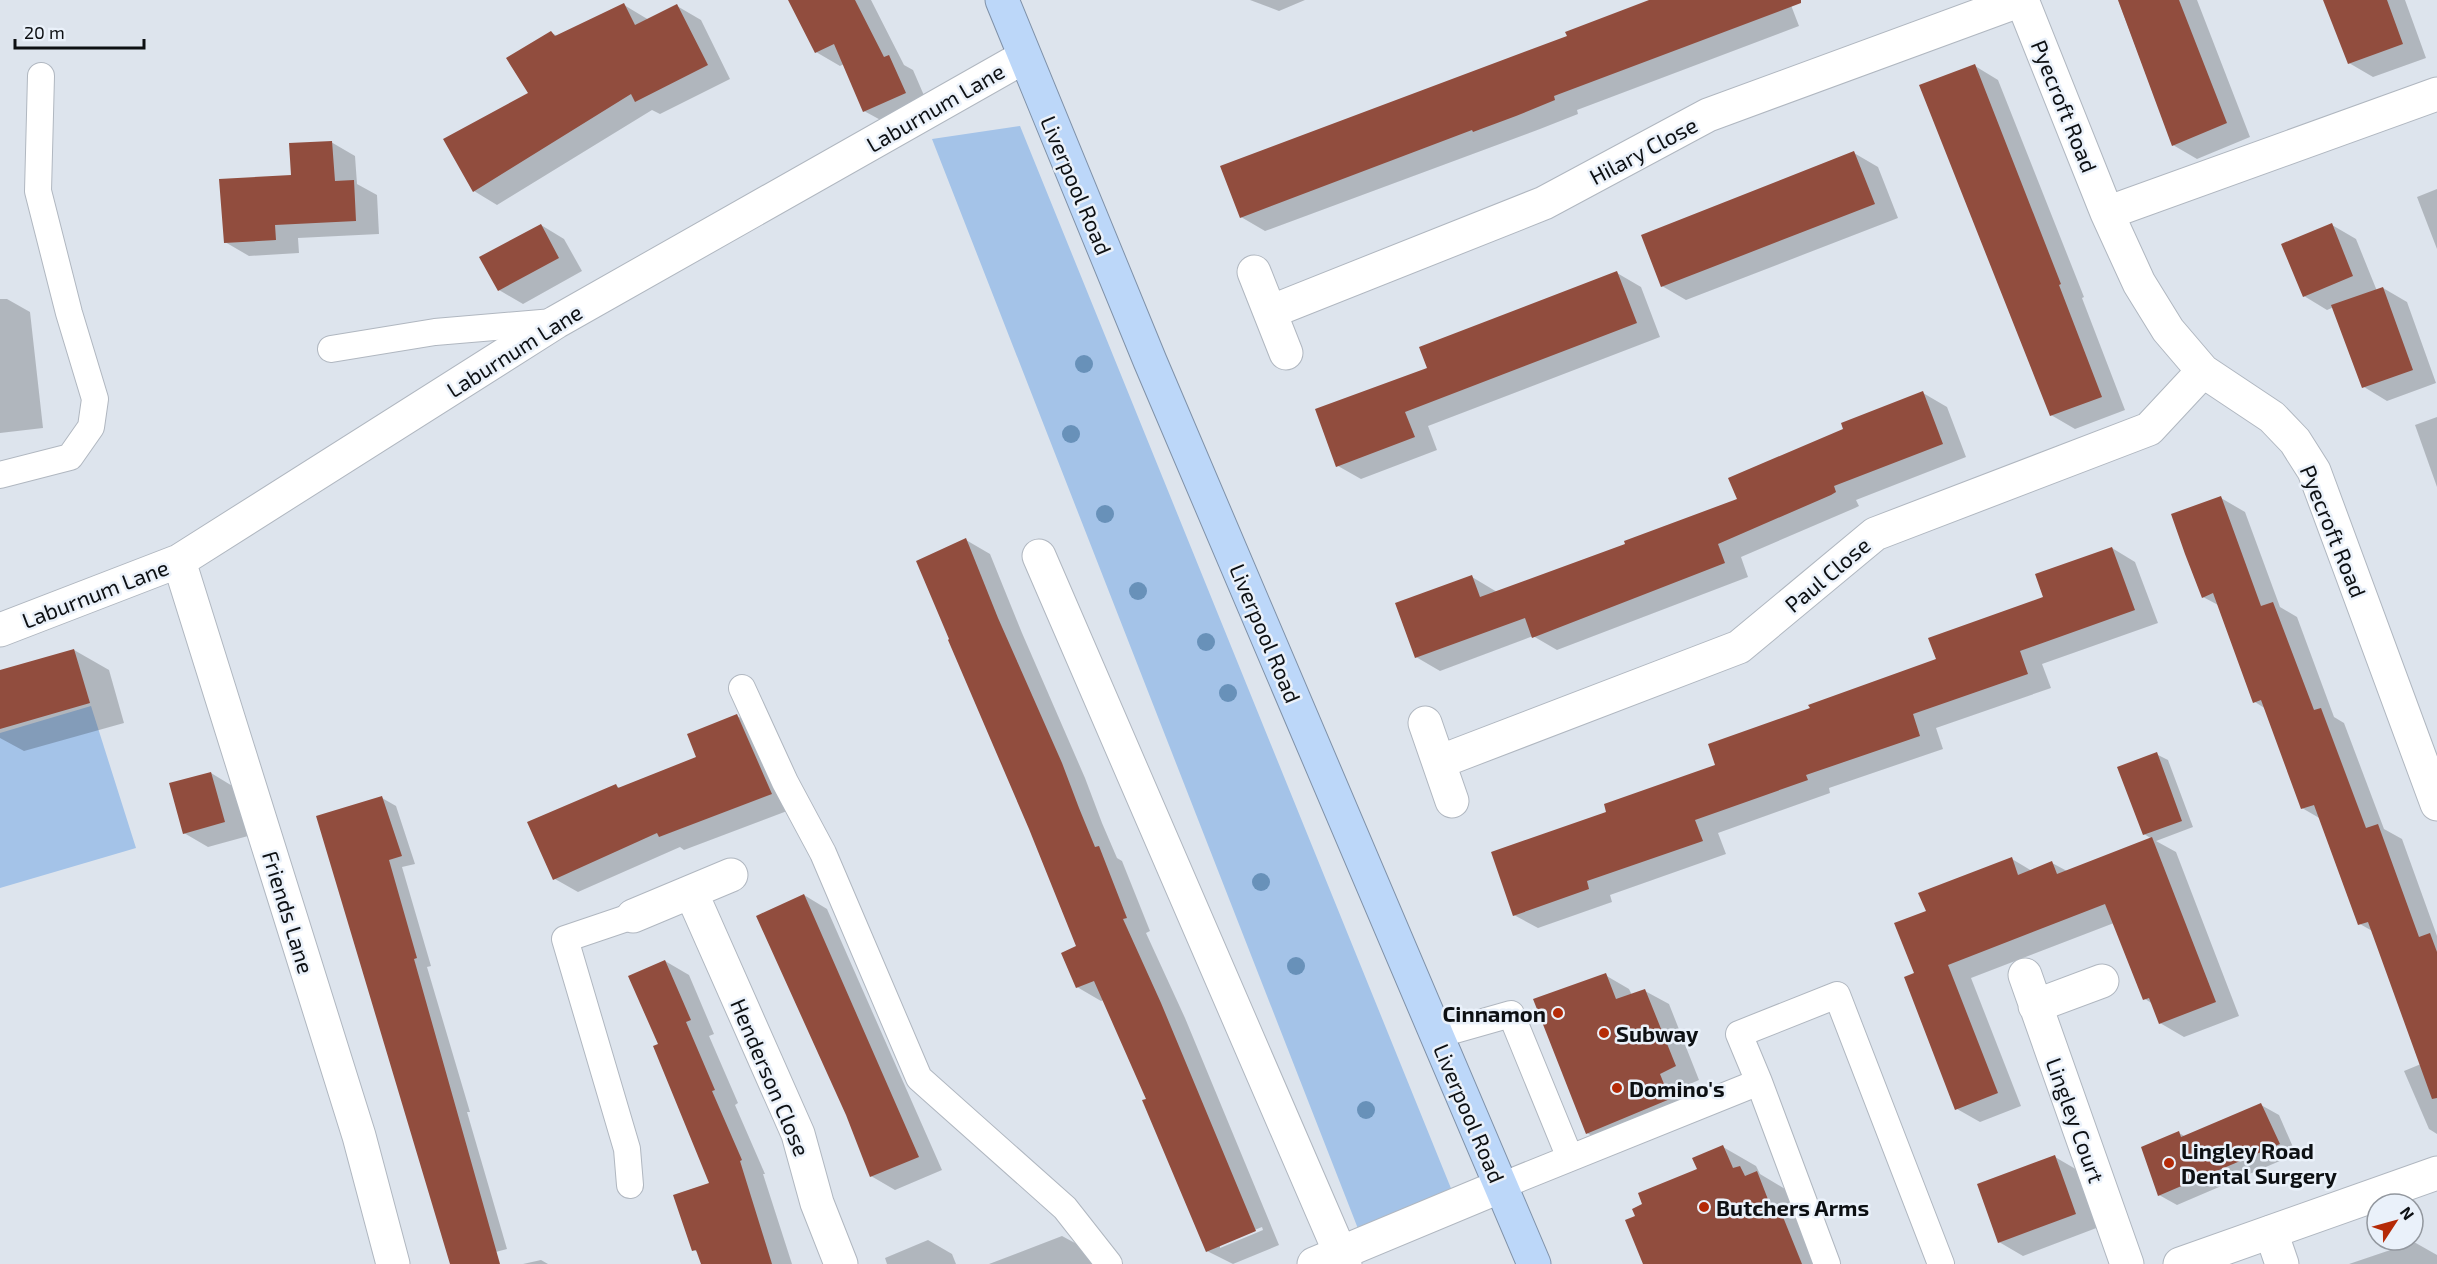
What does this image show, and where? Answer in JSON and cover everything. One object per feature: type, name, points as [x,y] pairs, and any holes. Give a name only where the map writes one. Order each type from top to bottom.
[{"type":"highway","name":"Liverpool Road","points":[[1002,0],[1150,362],[1534,1264]]},
{"type":"street","name":"Pyecroft Road","points":[[2021,0],[2107,213],[2139,283],[2168,330],[2204,371],[2272,417],[2295,441],[2314,471],[2437,804]]},
{"type":"street","name":"Hilary Close","points":[[1270,312],[1544,203],[1708,116],[2021,0]]},
{"type":"street","name":"Laburnum Lane","points":[[0,630],[179,561],[556,322],[1024,57]]},
{"type":"street","points":[[2107,213],[2437,94]]},
{"type":"street","points":[[1254,272],[1286,353]]},
{"type":"street","name":"Paul Close","points":[[1439,762],[1739,646],[1875,534],[2150,429],[2204,371]]},
{"type":"street","points":[[1039,556],[1333,1260],[1501,1186]]},
{"type":"street","name":"Friends Lane","points":[[179,561],[359,1136],[393,1264]]},
{"type":"street","points":[[1425,723],[1452,801]]},
{"type":"street","points":[[633,916],[731,875]]},
{"type":"street","name":"Henderson Close","points":[[691,892],[798,1134],[818,1203],[841,1264]]},
{"type":"street","name":"Lingley Court","points":[[2025,975],[2127,1264]]},
{"type":"street","points":[[2035,1006],[2102,981]]},
{"type":"street","points":[[2180,1264],[2437,1173]]},
{"type":"street","points":[[2271,1232],[2283,1264]]},
{"type":"lane","points":[[0,474],[70,457],[91,427],[95,399],[69,313],[38,191],[41,76]]},
{"type":"lane","points":[[331,349],[435,332],[556,322]]},
{"type":"lane","points":[[742,688],[785,782],[823,853],[919,1078],[1065,1208],[1109,1264]]},
{"type":"lane","points":[[630,1185],[627,1149],[566,939],[633,916]]},
{"type":"lane","points":[[1827,1264],[1739,1034],[1837,996],[1941,1264]]},
{"type":"lane","points":[[1437,1035],[1511,1014],[1570,1158]]},
{"type":"lane","points":[[1501,1186],[1759,1082]]},
{"type":"shaded area","points":[[1020,126],[1461,1213],[1364,1244],[932,139]]},
{"type":"shaded area","points":[[91,706],[136,848],[0,888],[0,733]]},
{"type":"building","points":[[788,0],[855,0],[884,57],[889,55],[906,93],[863,112],[834,44],[815,53]]},
{"type":"building","points":[[1649,0],[1801,0],[1801,3],[1554,96],[1555,100],[1516,116],[1473,132],[1472,130],[1240,218],[1220,166],[1567,36],[1565,32]]},
{"type":"building","points":[[2118,0],[2179,0],[2227,123],[2172,146]]},
{"type":"building","points":[[2323,0],[2387,0],[2403,44],[2348,64]]},
{"type":"building","points":[[624,3],[635,25],[677,4],[708,65],[635,102],[631,94],[473,192],[443,139],[528,93],[506,58],[551,31],[555,36]]},
{"type":"building","points":[[1975,64],[2061,284],[2059,285],[2102,397],[2050,416],[1919,85]]},
{"type":"building","points":[[332,141],[335,181],[354,180],[356,221],[275,225],[276,240],[224,243],[219,179],[291,175],[289,143]]},
{"type":"building","points":[[1854,151],[1875,204],[1661,287],[1641,235]]},
{"type":"building","points":[[2332,223],[2353,276],[2303,297],[2281,244]]},
{"type":"building","points":[[541,224],[559,258],[498,291],[479,257]]},
{"type":"building","points":[[1617,271],[1637,323],[1405,412],[1415,437],[1336,467],[1315,409],[1427,368],[1419,347]]},
{"type":"building","points":[[2383,287],[2413,370],[2362,388],[2331,305]]},
{"type":"building","points":[[1923,391],[1943,444],[1834,486],[1836,492],[1831,495],[1718,544],[1725,563],[1532,638],[1525,618],[1415,658],[1395,603],[1472,575],[1480,597],[1625,544],[1624,541],[1737,499],[1728,478],[1843,429],[1841,423]]},
{"type":"building","points":[[2221,496],[2261,606],[2273,602],[2314,710],[2321,708],[2366,828],[2378,824],[2419,937],[2430,933],[2437,952],[2437,1098],[2432,1099],[2368,922],[2358,925],[2314,805],[2301,809],[2261,700],[2253,703],[2213,593],[2202,598],[2185,554],[2171,514]]},
{"type":"building","points":[[966,538],[998,618],[1062,763],[1095,847],[1099,846],[1127,918],[1123,919],[1161,1003],[1256,1231],[1206,1252],[1142,1100],[1146,1099],[1094,981],[1076,988],[1061,953],[1076,946],[916,561]]},
{"type":"building","points":[[2112,547],[2135,610],[2020,651],[2028,674],[1913,714],[1920,736],[1806,775],[1808,780],[1695,820],[1703,841],[1587,881],[1589,889],[1513,916],[1491,852],[1606,812],[1604,804],[1715,765],[1708,744],[1810,708],[1808,705],[1936,659],[1928,638],[2043,597],[2035,574]]},
{"type":"building","points":[[74,649],[90,703],[0,729],[0,670]]},
{"type":"building","points":[[737,714],[772,794],[659,837],[657,833],[553,880],[527,822],[616,784],[618,788],[696,757],[687,734]]},
{"type":"building","points":[[2157,752],[2182,821],[2143,835],[2117,767]]},
{"type":"building","points":[[211,772],[225,822],[183,834],[169,783]]},
{"type":"building","points":[[382,796],[402,856],[389,860],[417,958],[414,959],[500,1264],[450,1264],[316,816]]},
{"type":"building","points":[[2152,837],[2216,1002],[2159,1024],[2149,998],[2143,1000],[2105,904],[1948,965],[1998,1093],[1955,1110],[1904,977],[1914,973],[1894,923],[1926,911],[1918,893],[2012,857],[2018,875],[2052,861],[2057,874]]},
{"type":"building","points":[[804,894],[919,1157],[870,1177],[846,1115],[756,916]]},
{"type":"building","points":[[665,960],[691,1020],[686,1022],[715,1090],[712,1091],[742,1160],[740,1161],[772,1264],[701,1264],[696,1250],[692,1251],[673,1195],[709,1183],[653,1046],[658,1044],[628,976]]},
{"type":"building","points":[[1606,973],[1616,999],[1645,989],[1676,1066],[1660,1074],[1670,1099],[1586,1134],[1533,999]]},
{"type":"building","points":[[2261,1103],[2280,1144],[2158,1196],[2141,1147],[2179,1131],[2181,1137]]},
{"type":"building","name":"Butchers Arms","points":[[1723,1145],[1733,1168],[1740,1166],[1745,1176],[1757,1171],[1774,1215],[1781,1212],[1802,1264],[1643,1264],[1625,1220],[1635,1216],[1632,1209],[1642,1204],[1638,1193],[1697,1169],[1692,1158]]},
{"type":"building","points":[[2055,1155],[2076,1214],[1998,1243],[1977,1184]]},
{"type":"place","name":"Cinnamon","points":[[1558,1013]]},
{"type":"place","name":"Subway","points":[[1604,1033]]},
{"type":"place","name":"Domino's","points":[[1617,1088]]},
{"type":"place","name":"Lingley Road Dental Surgery","points":[[2169,1163]]},
{"type":"place","name":"Butchers Arms","points":[[1704,1207]]}]
